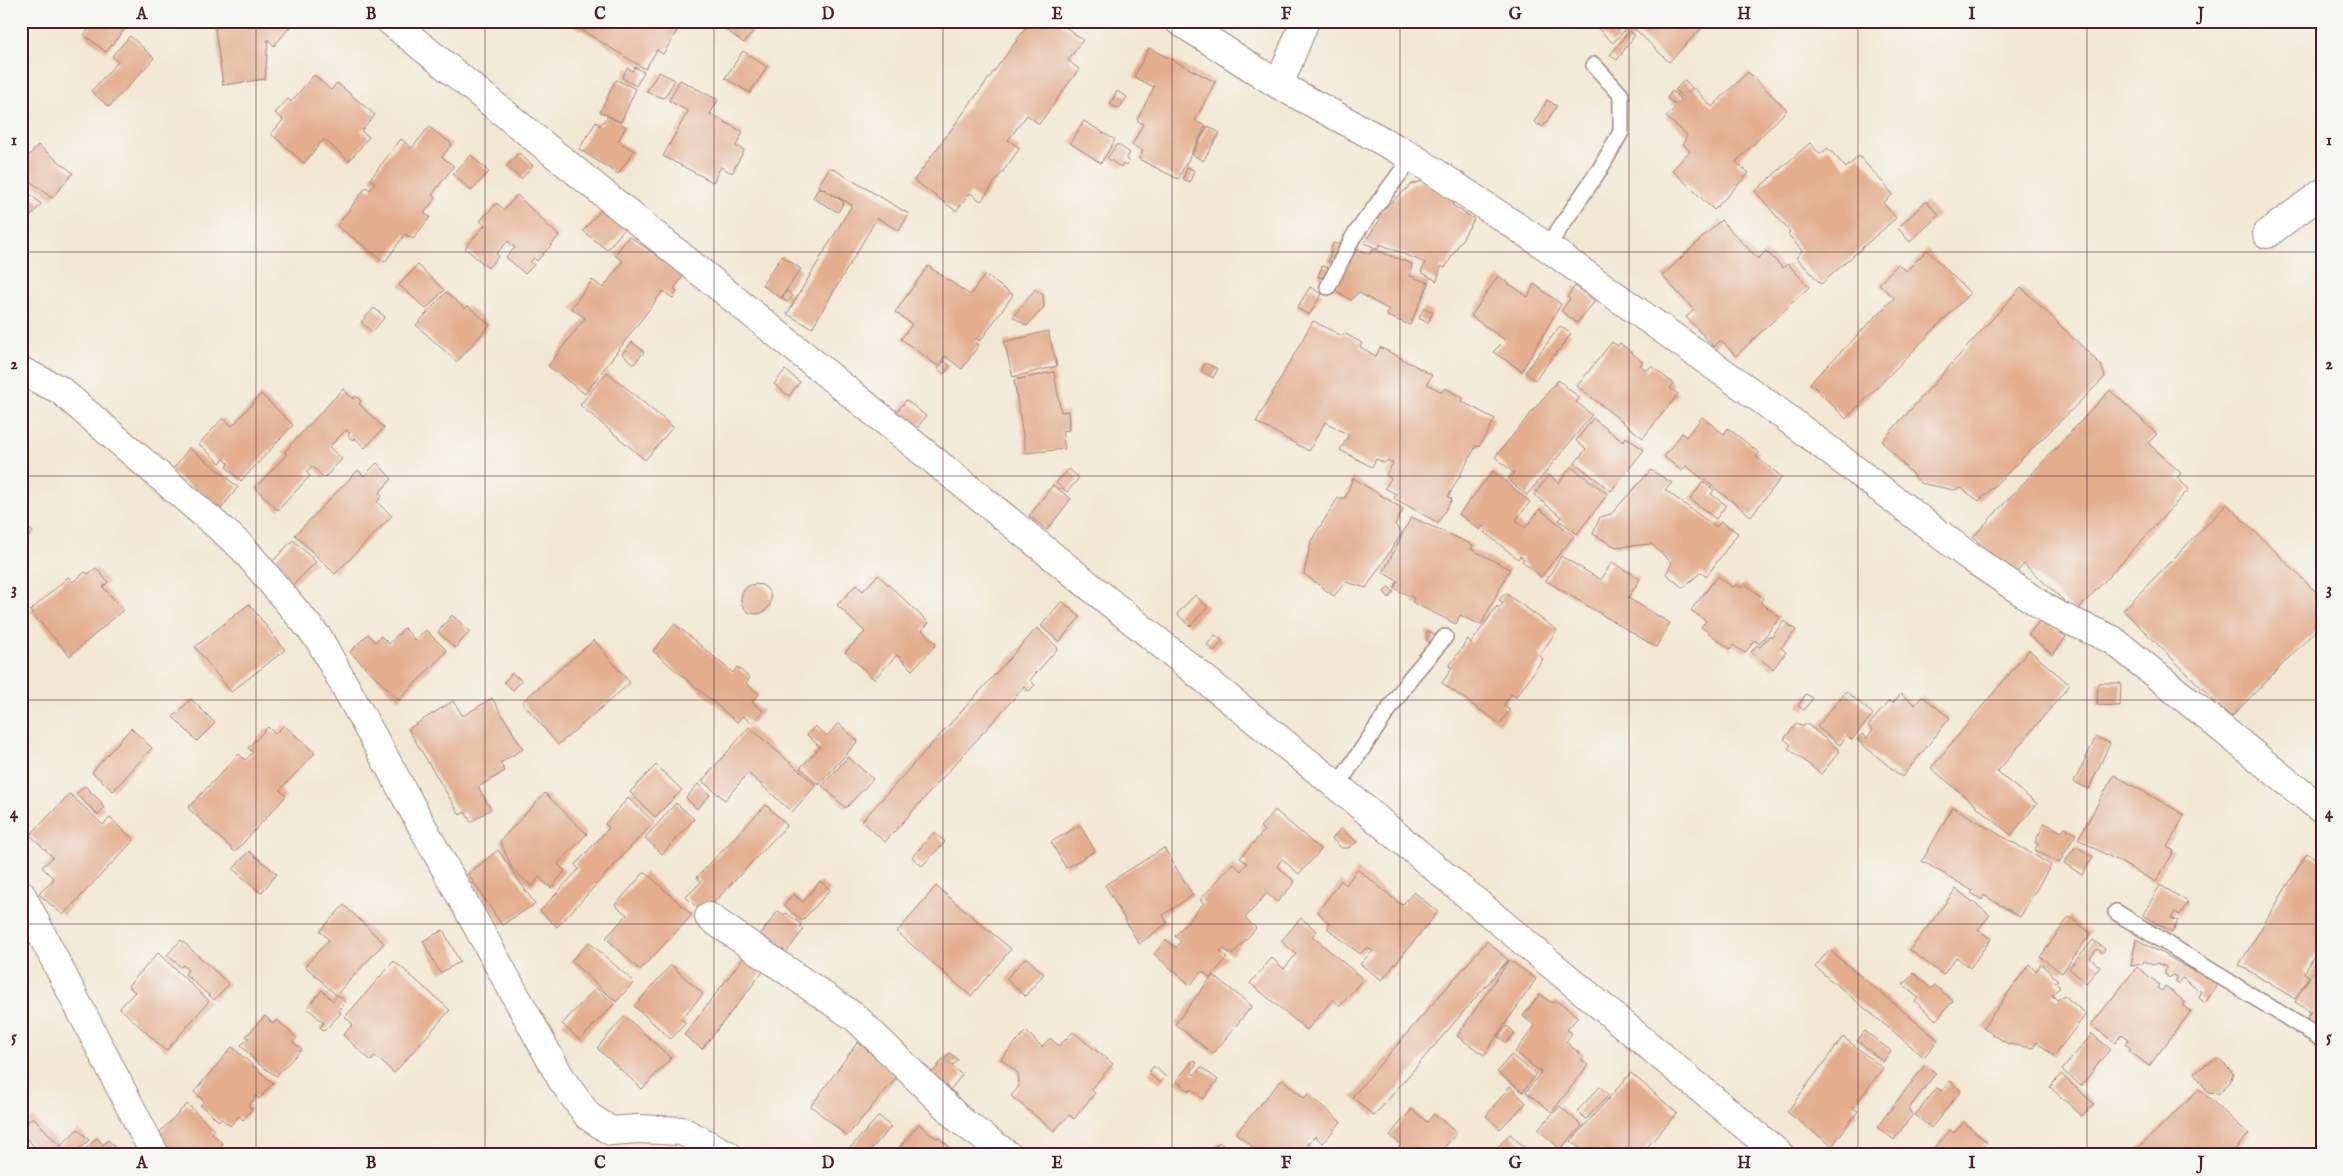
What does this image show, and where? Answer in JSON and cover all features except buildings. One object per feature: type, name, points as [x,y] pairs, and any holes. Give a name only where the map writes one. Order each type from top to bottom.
[{"type":"street","points":[[390,21],[1337,786],[1780,1155]]},
{"type":"street","points":[[1178,21],[1279,85],[1412,157],[1547,247],[1776,410],[1970,557],[2052,613],[2113,640],[2322,810]]},
{"type":"street","points":[[1279,85],[1305,21]]},
{"type":"street","points":[[2267,234],[2322,193]]},
{"type":"street","points":[[21,371],[60,390],[242,547],[319,639],[562,1080],[588,1116],[611,1131],[682,1132],[728,1155]]},
{"type":"street","points":[[21,894],[155,1155]]},
{"type":"street","points":[[709,917],[856,1018],[960,1120],[1008,1155]]},
{"type":"lane","points":[[1547,247],[1600,169],[1621,132],[1621,95],[1594,65]]},
{"type":"lane","points":[[1328,287],[1354,237],[1412,157]]},
{"type":"lane","points":[[1337,786],[1406,684],[1445,637]]},
{"type":"lane","points":[[2116,912],[2322,1039]]}]
